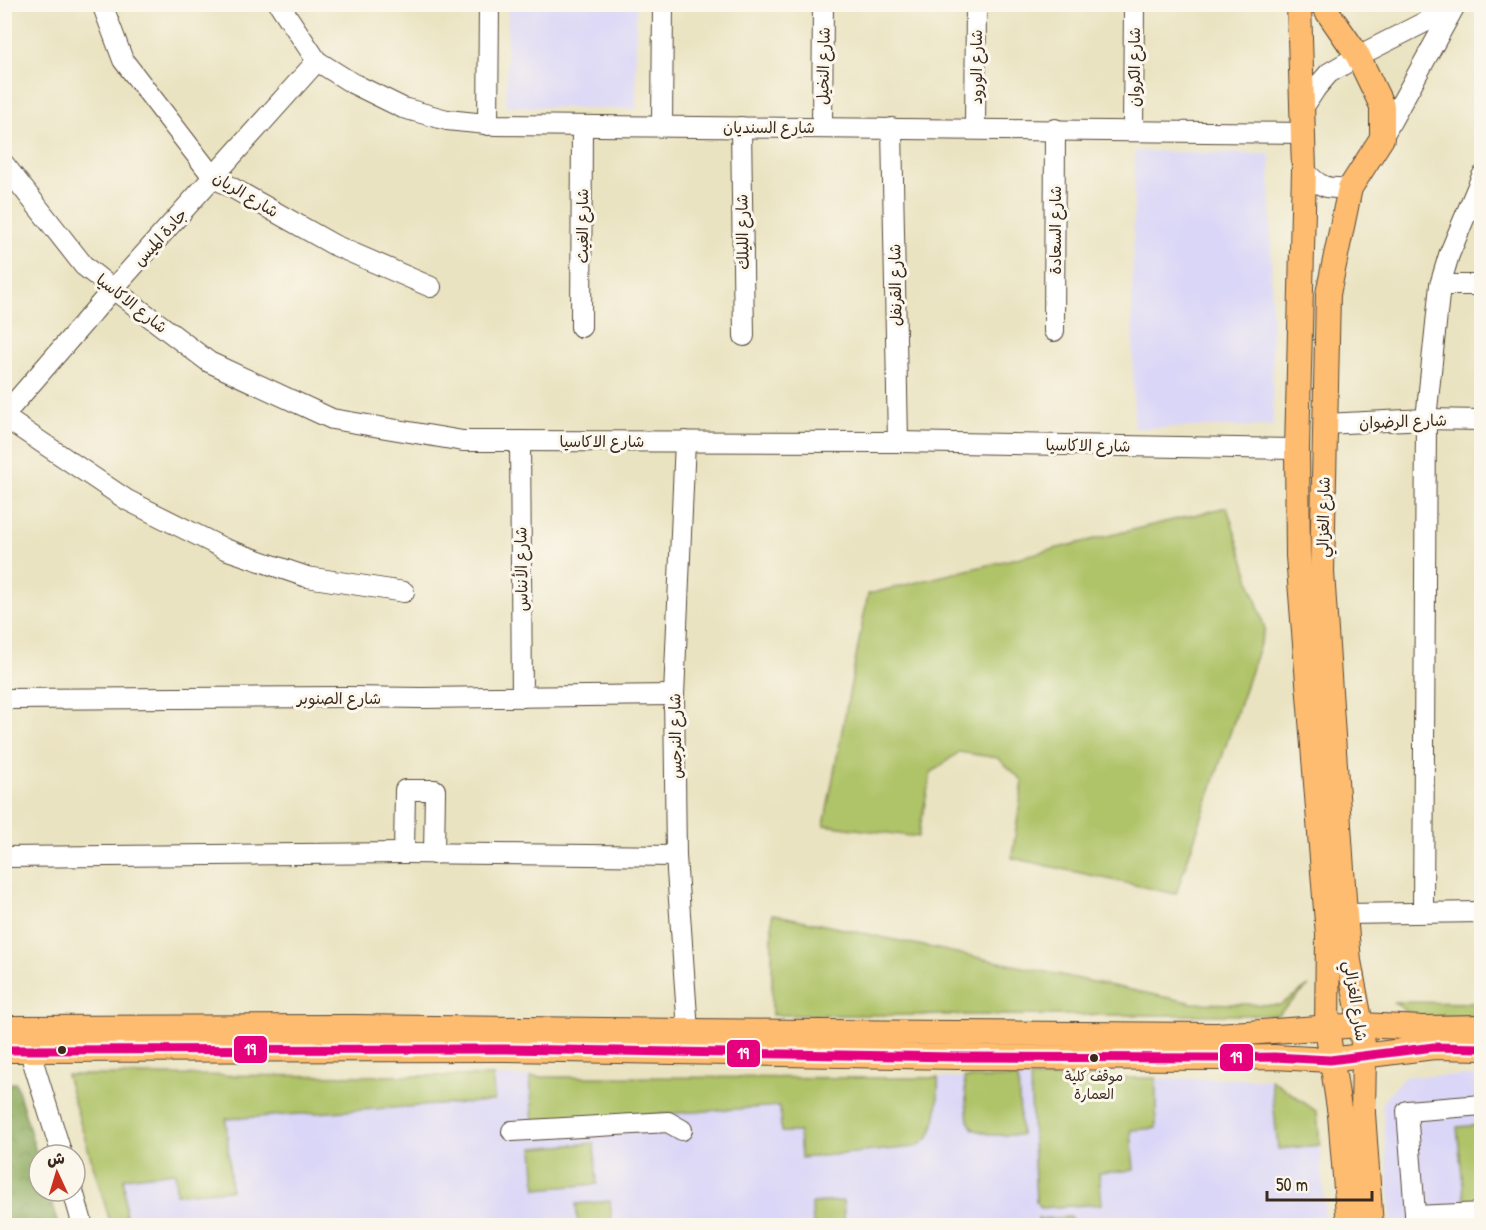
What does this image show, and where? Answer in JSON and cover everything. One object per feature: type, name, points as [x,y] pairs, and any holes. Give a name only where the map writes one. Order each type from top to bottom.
[{"type":"main road","name":"شارع الغزالي","points":[[1299,4],[1304,170],[1297,448],[1298,556],[1328,935],[1327,1028],[1340,1115],[1349,1226]]},
{"type":"main road","points":[[1322,4],[1358,56],[1382,106],[1382,138]]},
{"type":"main road","name":"شارع الغزالي","points":[[1371,1226],[1363,1113],[1364,1055],[1349,961],[1322,572],[1328,294],[1350,188],[1382,138]]},
{"type":"main road","points":[[4,1028],[353,1027],[688,1032],[1216,1035],[1361,1025],[1424,1028],[1482,1027]]},
{"type":"main road","points":[[4,1050],[506,1049],[955,1057],[1274,1057],[1330,1060],[1434,1047],[1482,1048]]},
{"type":"street","name":"شارع الريان","points":[[102,4],[123,60],[213,177],[334,245],[431,287]]},
{"type":"street","name":"شارع السنديان","points":[[279,4],[317,61],[352,83],[403,108],[447,120],[488,125],[1303,133]]},
{"type":"street","points":[[488,125],[489,4]]},
{"type":"street","points":[[662,126],[663,4]]},
{"type":"street","name":"شارع النخيل","points":[[822,128],[823,4]]},
{"type":"street","name":"شارع الورود","points":[[975,129],[976,4]]},
{"type":"street","name":"شارع الكروان","points":[[1133,130],[1134,4]]},
{"type":"street","points":[[1303,108],[1329,73],[1429,20],[1437,4]]},
{"type":"street","points":[[1382,138],[1456,4]]},
{"type":"street","name":"جادة الميس","points":[[4,416],[113,289],[317,61]]},
{"type":"street","name":"شارع الغيث","points":[[581,327],[582,126]]},
{"type":"street","name":"شارع الليلك","points":[[741,127],[744,336]]},
{"type":"street","name":"شارع القرنفل","points":[[892,128],[898,442]]},
{"type":"street","name":"شارع السعادة","points":[[1054,331],[1055,129]]},
{"type":"street","name":"شارع الاكاسيا","points":[[4,164],[84,266],[113,289],[208,362],[332,419],[463,441],[898,442],[1297,448]]},
{"type":"street","points":[[1304,170],[1317,184],[1335,189],[1350,188]]},
{"type":"street","points":[[1423,912],[1426,419],[1440,285],[1449,255],[1482,176]]},
{"type":"street","points":[[1440,285],[1482,285]]},
{"type":"street","points":[[4,416],[127,500],[225,549],[307,577],[404,592]]},
{"type":"street","name":"شارع الرضوان","points":[[1324,424],[1426,419],[1482,420]]},
{"type":"street","name":"شارع الأنناس","points":[[520,441],[522,697]]},
{"type":"street","name":"شارع النرجس","points":[[685,441],[674,695],[676,856],[688,1032]]},
{"type":"street","name":"شارع الصنوبر","points":[[4,699],[674,695]]},
{"type":"street","points":[[404,853],[405,790],[435,790],[435,854]]},
{"type":"street","points":[[4,857],[404,853],[676,856]]},
{"type":"street","points":[[1345,914],[1482,912]]},
{"type":"street","points":[[29,1050],[58,1143]]},
{"type":"street","points":[[1482,1105],[1407,1111],[1416,1221],[1482,1213]]},
{"type":"street","points":[[512,1131],[668,1122],[682,1130]]},
{"type":"street","points":[[76,1203],[83,1226]]},
{"type":"shaded area","points":[[508,5],[636,5],[636,109],[506,106]]},
{"type":"shaded area","points":[[1135,151],[1270,154],[1273,426],[1134,428],[1132,295]]},
{"type":"shaded area","points":[[66,1075],[1271,1079],[1317,1112],[1326,1225],[111,1225]]},
{"type":"shaded area","points":[[1405,1076],[1481,1076],[1481,1225],[1392,1225],[1382,1102]]},
{"type":"green space","points":[[1227,507],[1265,629],[1176,894],[1012,858],[1023,781],[998,758],[959,752],[931,773],[918,837],[824,825],[868,594]]},
{"type":"green space","points":[[772,914],[1193,1003],[1280,1005],[1309,986],[1277,1015],[772,1015]]},
{"type":"green space","points":[[1394,1002],[1481,1003],[1481,1017],[1430,1018],[1408,1013]]},
{"type":"green space","points":[[66,1075],[493,1076],[494,1101],[226,1119],[231,1190],[176,1194],[175,1172],[124,1178],[126,1225],[111,1225]]},
{"type":"green space","points":[[530,1077],[938,1078],[938,1101],[931,1133],[926,1140],[915,1147],[801,1158],[799,1132],[781,1132],[780,1106],[533,1123]]},
{"type":"green space","points":[[964,1078],[1018,1078],[1021,1135],[992,1135],[973,1129],[968,1121]]},
{"type":"green space","points":[[1030,1078],[1156,1078],[1156,1128],[1131,1130],[1134,1170],[1099,1173],[1102,1204],[1041,1208],[1036,1201]]},
{"type":"green space","points":[[1271,1079],[1317,1112],[1320,1145],[1278,1149]]},
{"type":"green space","points":[[5,1083],[16,1083],[33,1143],[27,1143],[27,1203],[52,1203],[58,1225],[5,1225]]},
{"type":"green space","points":[[1481,1125],[1481,1203],[1465,1205],[1457,1127]]},
{"type":"green space","points":[[594,1143],[597,1184],[536,1189],[533,1148]]},
{"type":"green space","points":[[610,1201],[612,1225],[578,1225],[576,1204]]},
{"type":"green space","points":[[843,1201],[845,1225],[813,1225],[812,1203]]},
{"type":"green space","points":[[1071,1217],[1072,1225],[1039,1225],[1038,1219]]},
{"type":"transit line","name":"19","points":[[4,1050],[506,1049],[955,1057],[1274,1057],[1330,1060],[1434,1047],[1482,1048]]},
{"type":"place","name":"موقف كلية العمارة","points":[[1094,1058]]}]
